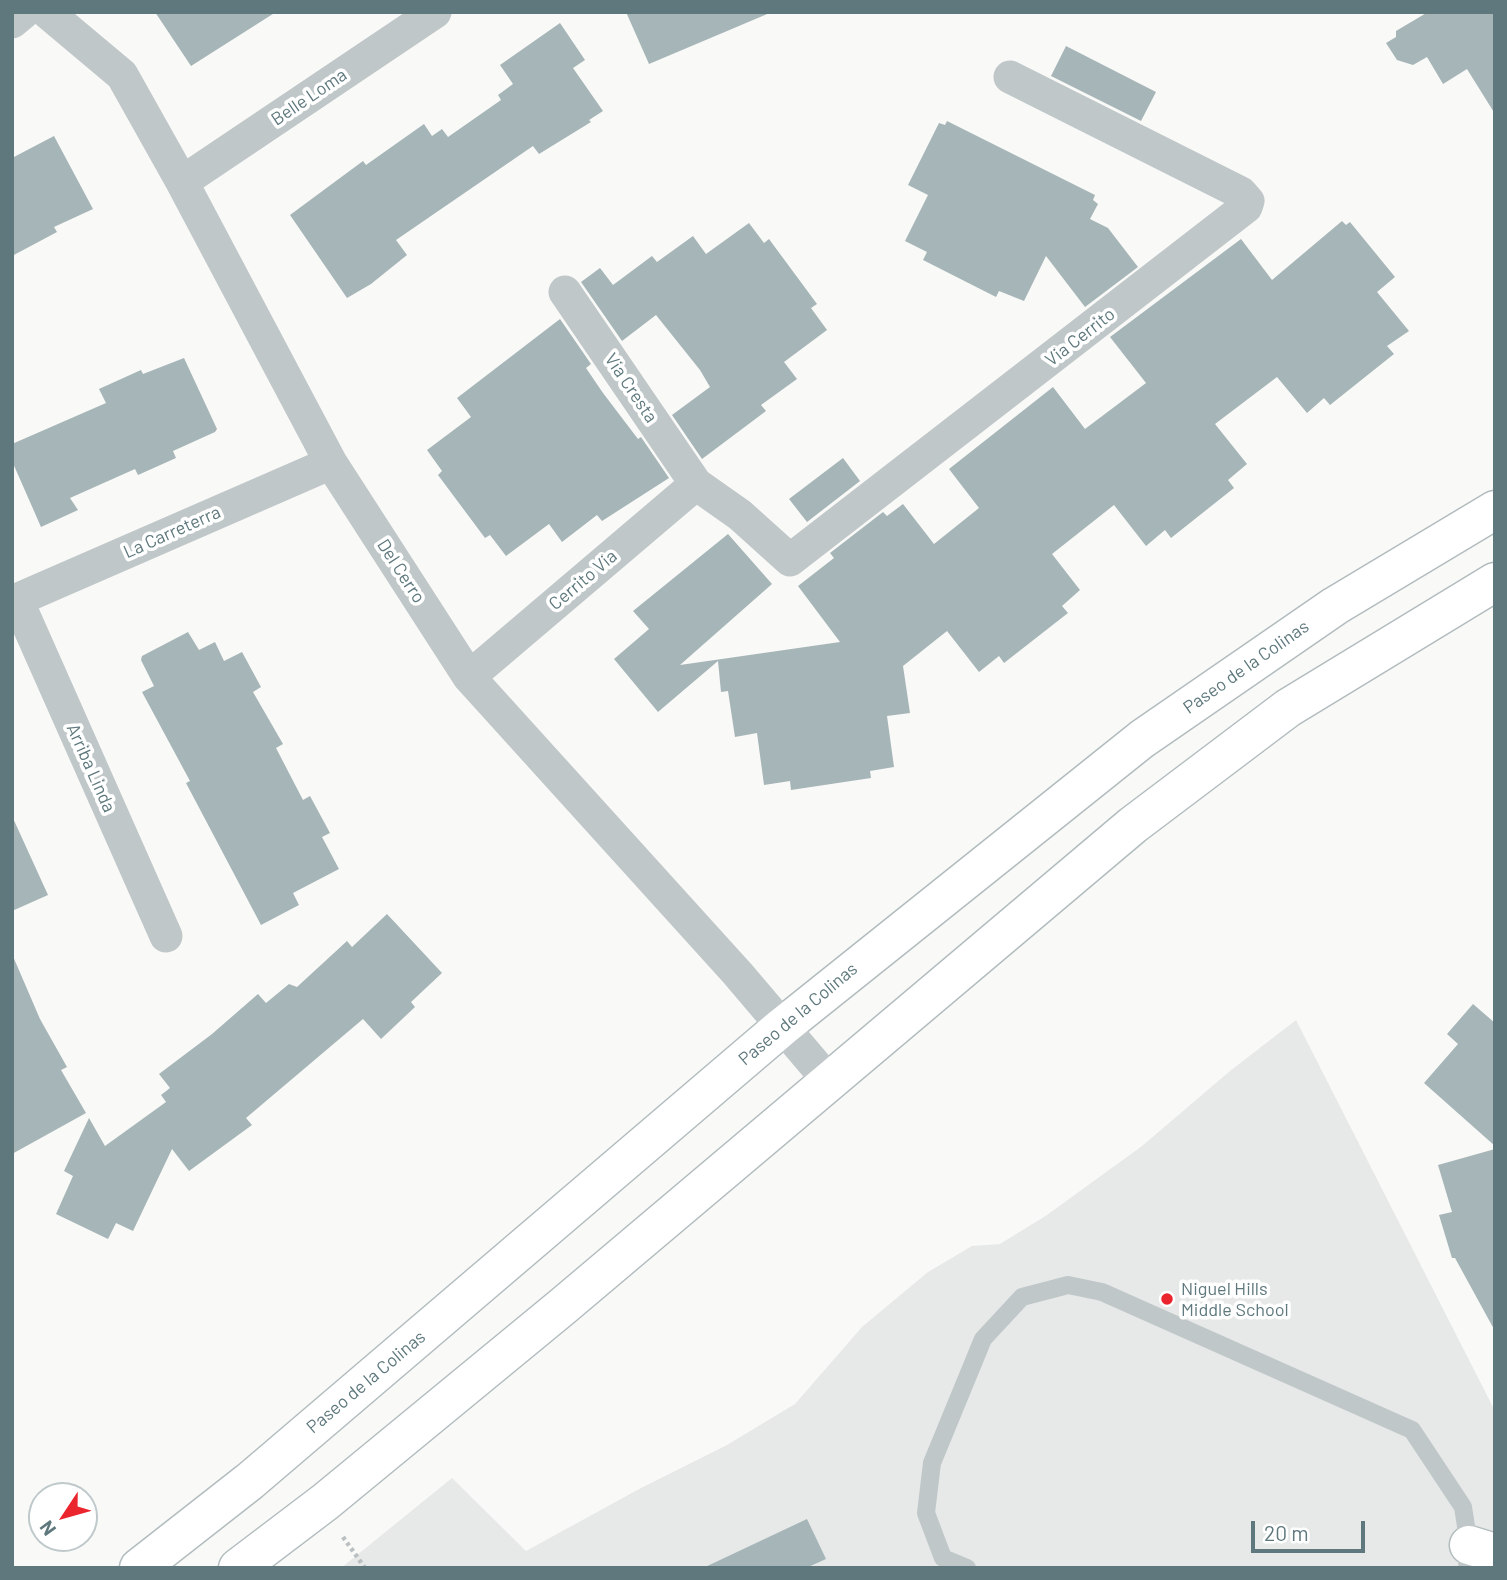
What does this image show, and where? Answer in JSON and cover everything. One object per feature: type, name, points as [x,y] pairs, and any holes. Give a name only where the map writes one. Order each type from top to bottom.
[{"type":"main road","name":"Paseo de la Colinas","points":[[139,1568],[260,1472],[782,1027],[1142,739],[1335,606],[1495,510]]},
{"type":"main road","points":[[238,1568],[325,1502],[562,1307],[828,1080],[1204,769],[1289,708],[1495,582]]},
{"type":"street","points":[[12,22],[24,12]]},
{"type":"street","name":"Del Cerro","points":[[47,12],[122,75],[183,182],[331,463],[469,677],[828,1080]]},
{"type":"street","name":"Belle Loma","points":[[183,182],[436,12]]},
{"type":"street","name":"Via Cerrito","points":[[696,484],[740,515],[790,560],[1247,207],[1248,201],[1241,193],[1010,77]]},
{"type":"street","name":"Via Cresta","points":[[565,292],[696,484]]},
{"type":"street","name":"La Carreterra","points":[[15,601],[331,463]]},
{"type":"street","name":"Cerrito Via","points":[[469,677],[696,484]]},
{"type":"street","name":"Arriba Linda","points":[[15,601],[166,936]]},
{"type":"lane","points":[[967,1568],[943,1558],[926,1513],[932,1463],[983,1339],[1022,1297],[1068,1284],[1102,1292],[1412,1430],[1463,1507],[1477,1555]]},
{"type":"shaded area","name":"Niguel Hills Middle School","points":[[1296,1020],[1495,1411],[1495,1568],[341,1568],[452,1478],[526,1551],[727,1445],[795,1404],[862,1327],[928,1272],[972,1246],[1000,1244],[1047,1215],[1142,1146],[1230,1071]]},
{"type":"building","points":[[155,12],[276,12],[191,66]]},
{"type":"building","points":[[626,12],[772,12],[649,64]]},
{"type":"building","points":[[1428,12],[1495,12],[1495,114],[1467,69],[1443,84],[1427,57],[1413,65],[1397,60],[1386,43],[1396,37],[1396,31]]},
{"type":"building","points":[[560,23],[585,60],[573,68],[603,111],[589,120],[591,122],[539,154],[533,146],[396,240],[407,255],[371,284],[347,298],[290,215],[363,161],[366,165],[424,124],[432,136],[442,129],[448,137],[501,100],[498,95],[513,84],[500,65]]},
{"type":"building","points":[[1066,46],[1156,92],[1141,121],[1051,76]]},
{"type":"building","points":[[947,121],[1095,195],[1093,200],[1098,204],[1090,219],[1108,228],[1138,267],[1085,307],[1046,256],[1024,301],[999,291],[996,297],[923,260],[927,252],[905,241],[928,195],[908,185],[939,123],[945,125]]},
{"type":"building","points":[[54,136],[93,209],[54,227],[57,232],[12,256],[12,158]]},
{"type":"building","points":[[1342,221],[1346,225],[1350,222],[1395,277],[1377,292],[1409,331],[1387,346],[1394,354],[1330,405],[1324,398],[1307,413],[1277,377],[1215,424],[1247,464],[1228,480],[1234,488],[1171,538],[1165,530],[1146,546],[1114,505],[1052,554],[1080,590],[1062,606],[1068,613],[1004,663],[999,656],[979,672],[947,631],[903,666],[910,713],[887,716],[894,767],[870,771],[871,778],[791,790],[790,781],[764,785],[757,733],[735,737],[728,691],[721,692],[718,661],[658,712],[614,659],[649,629],[633,611],[728,534],[772,584],[680,665],[840,642],[798,586],[834,558],[830,553],[883,512],[887,516],[903,504],[934,544],[979,508],[949,469],[1053,387],[1085,429],[1146,383],[1110,337],[1241,239],[1272,280]]},
{"type":"building","points":[[749,223],[764,243],[769,239],[817,304],[811,308],[827,330],[784,362],[797,379],[761,405],[766,411],[702,459],[672,415],[710,387],[700,370],[656,315],[622,341],[581,282],[600,268],[613,285],[652,256],[657,262],[693,236],[706,254]]},
{"type":"building","points":[[560,319],[591,364],[586,368],[603,393],[638,439],[641,437],[669,478],[602,521],[597,515],[562,542],[549,524],[506,556],[490,535],[485,538],[438,475],[442,471],[427,450],[471,417],[457,398]]},
{"type":"building","points":[[184,358],[217,429],[215,432],[173,451],[176,458],[138,475],[135,469],[70,498],[78,510],[41,527],[12,461],[12,444],[106,403],[99,389],[141,370],[143,374]]},
{"type":"building","points":[[843,458],[860,481],[807,522],[789,499]]},
{"type":"building","points":[[188,632],[199,650],[215,642],[224,661],[242,652],[261,687],[253,692],[283,744],[276,748],[303,800],[310,796],[330,833],[322,837],[339,869],[293,893],[299,905],[261,925],[186,783],[190,781],[142,692],[154,686],[141,660],[142,656]]},
{"type":"building","points":[[12,816],[48,895],[12,911]]},
{"type":"building","points":[[387,914],[442,973],[411,1002],[415,1007],[381,1039],[363,1019],[246,1118],[252,1125],[189,1171],[172,1149],[133,1231],[116,1223],[108,1239],[56,1214],[73,1176],[64,1171],[89,1118],[105,1146],[166,1102],[161,1095],[170,1088],[159,1074],[212,1034],[258,994],[266,1003],[289,984],[297,987],[347,941],[352,947]]},
{"type":"building","points":[[12,954],[40,1019],[67,1067],[61,1070],[86,1113],[12,1154]]},
{"type":"building","points":[[1473,1004],[1495,1023],[1495,1146],[1424,1083],[1458,1044],[1447,1034]]},
{"type":"building","points":[[1495,1149],[1495,1331],[1455,1258],[1452,1258],[1439,1215],[1452,1212],[1438,1165]]},
{"type":"building","points":[[807,1519],[826,1559],[806,1568],[703,1568]]},
{"type":"place","name":"Niguel Hills Middle School","points":[[1167,1299]]}]
